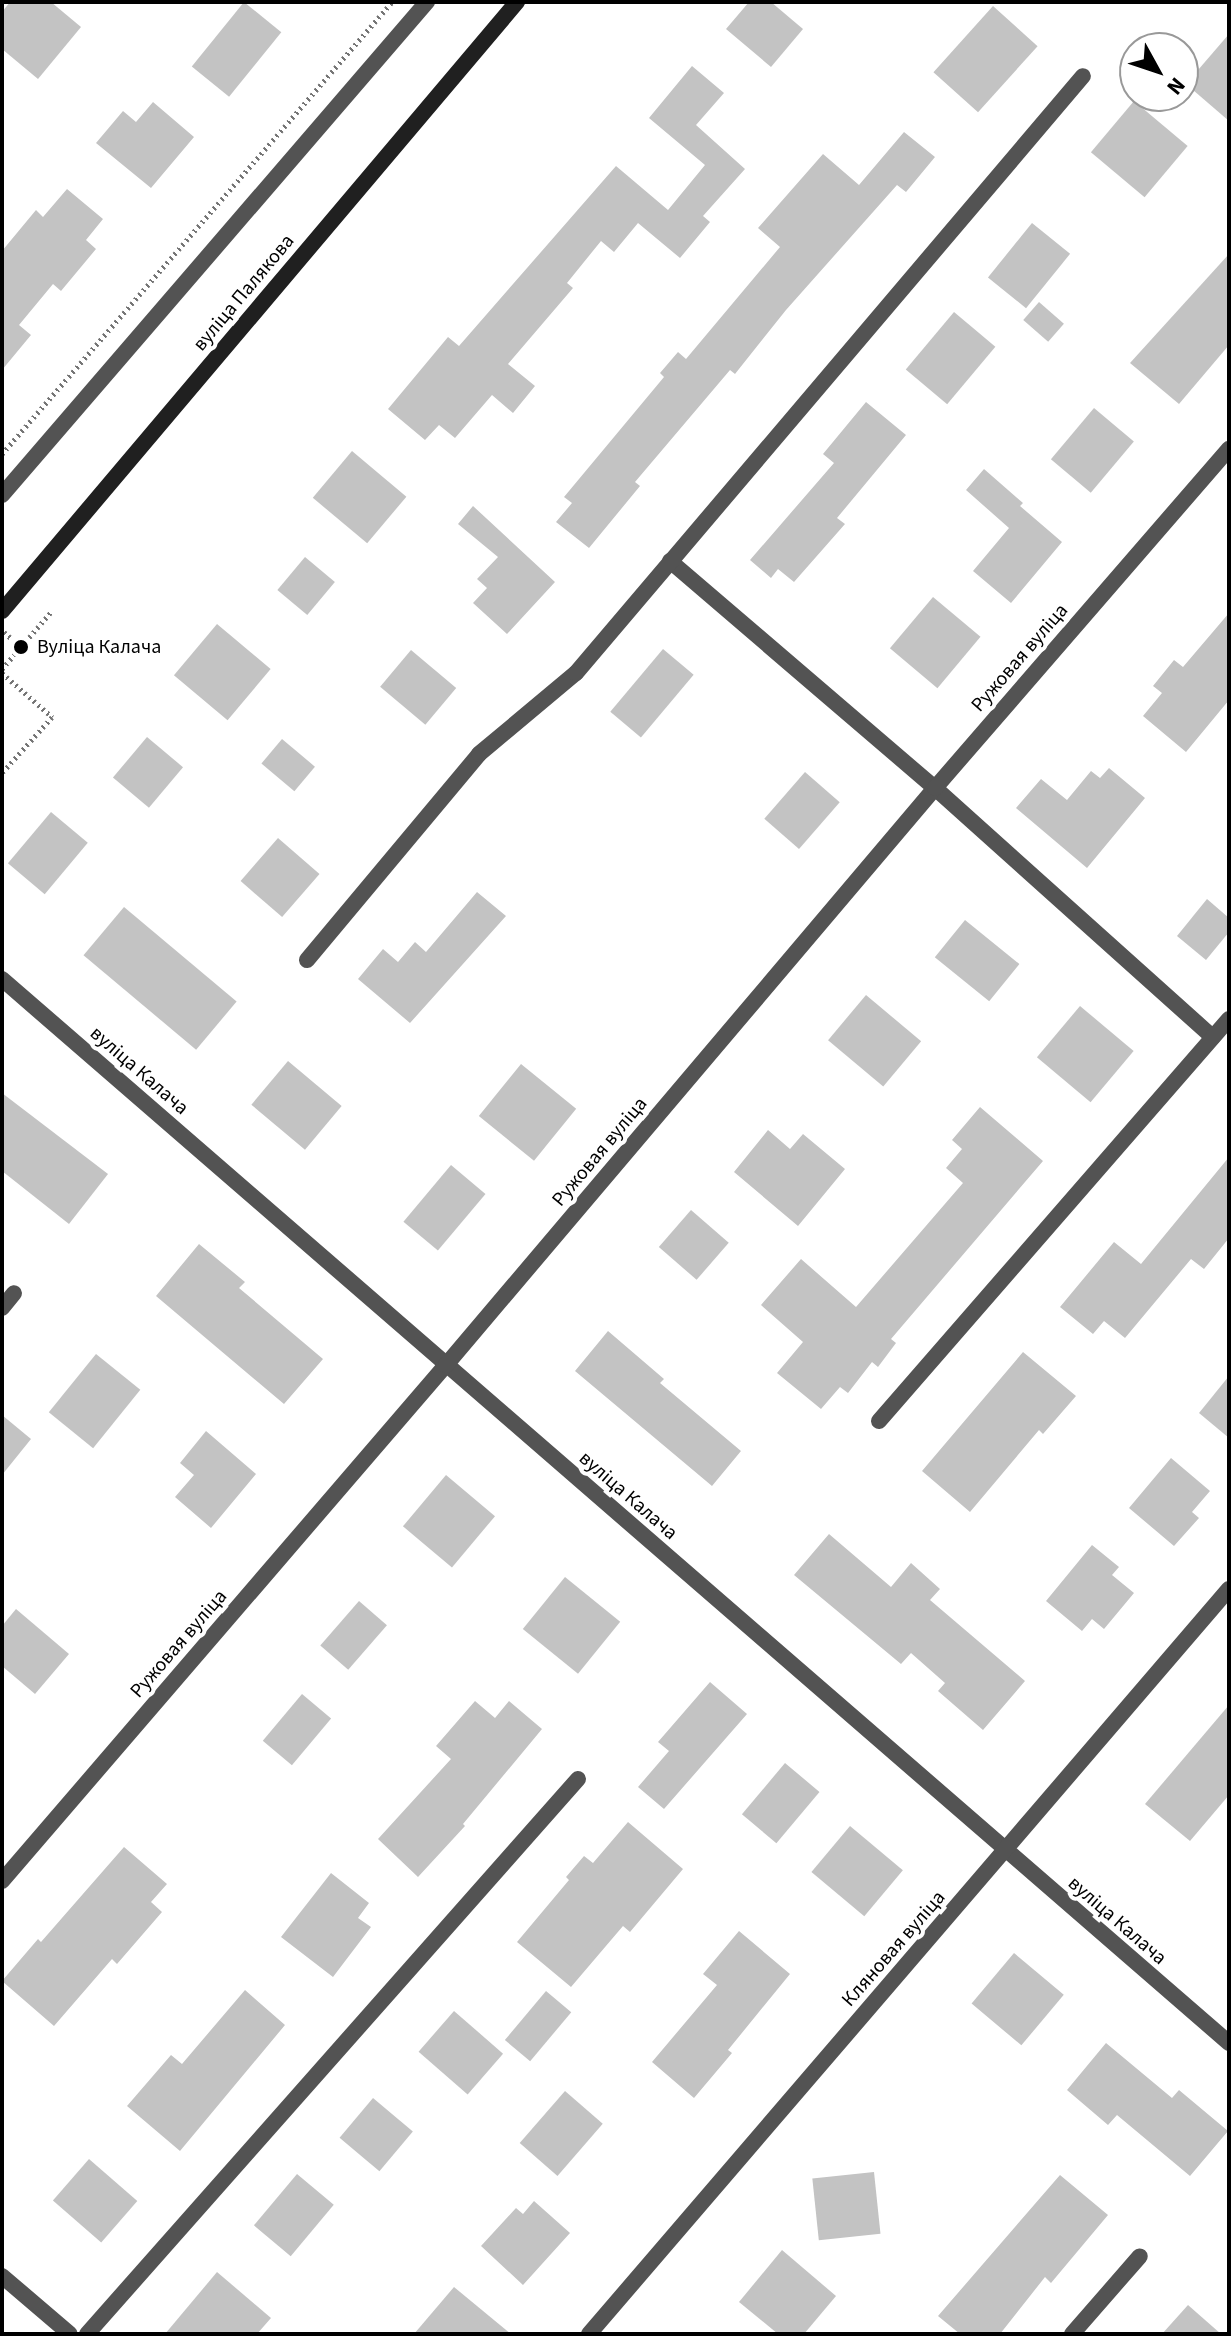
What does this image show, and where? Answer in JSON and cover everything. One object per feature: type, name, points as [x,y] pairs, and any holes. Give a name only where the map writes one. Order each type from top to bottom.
[{"type":"street","points":[[2,495],[427,2]]},
{"type":"street","name":"вуліца Палякова","points":[[2,611],[517,2]]},
{"type":"street","points":[[307,960],[479,754],[576,673],[1083,76]]},
{"type":"street","name":"Ружовая вуліца","points":[[2,1881],[1229,448]]},
{"type":"street","points":[[670,561],[935,788],[1213,1037]]},
{"type":"street","name":"вуліца Калача","points":[[2,979],[1229,2043]]},
{"type":"street","points":[[879,1421],[1229,1019]]},
{"type":"street","points":[[2,1308],[14,1293]]},
{"type":"street","name":"Кляновая вуліца","points":[[589,2334],[1229,1589]]},
{"type":"street","points":[[87,2334],[578,1779]]},
{"type":"street","points":[[1072,2334],[1140,2256]]},
{"type":"street","points":[[2,2276],[70,2334]]},
{"type":"path","points":[[2,454],[392,2]]},
{"type":"path","points":[[2,773],[52,717],[2,671],[51,612]]},
{"type":"path","points":[[2,631],[21,647]]},
{"type":"building","points":[[10,2],[51,2],[81,27],[38,79],[2,49],[2,12]]},
{"type":"building","points":[[244,2],[281,32],[229,97],[192,67]]},
{"type":"building","points":[[749,2],[771,2],[803,29],[771,67],[726,29]]},
{"type":"building","points":[[993,6],[1038,46],[978,112],[933,72]]},
{"type":"building","points":[[1229,34],[1229,121],[1199,95],[1199,69]]},
{"type":"building","points":[[692,66],[724,93],[696,125],[745,169],[703,216],[710,222],[680,258],[638,223],[614,252],[601,241],[567,283],[573,288],[508,364],[535,386],[513,413],[492,395],[455,438],[439,425],[425,440],[388,409],[448,337],[459,346],[616,166],[668,210],[705,165],[649,118]]},
{"type":"building","points":[[153,102],[194,137],[151,188],[96,143],[123,111],[136,122]]},
{"type":"building","points":[[1125,112],[1147,112],[1188,146],[1145,197],[1091,152]]},
{"type":"building","points":[[904,132],[935,157],[906,192],[897,185],[786,310],[735,374],[730,370],[635,482],[640,486],[589,548],[556,522],[572,503],[564,497],[664,377],[660,373],[678,352],[686,359],[780,247],[758,228],[823,154],[859,185]]},
{"type":"building","points":[[67,189],[103,219],[86,240],[96,249],[61,291],[53,284],[19,325],[31,335],[2,370],[2,251],[36,210],[43,217]]},
{"type":"building","points":[[1032,223],[1070,254],[1026,308],[988,277]]},
{"type":"building","points":[[1229,254],[1229,345],[1179,404],[1130,363]]},
{"type":"building","points":[[1039,302],[1064,324],[1048,342],[1023,320]]},
{"type":"building","points":[[954,312],[995,347],[947,404],[906,369]]},
{"type":"building","points":[[866,402],[906,435],[837,518],[845,524],[794,582],[778,569],[771,578],[750,560],[834,463],[823,454]]},
{"type":"building","points":[[1094,408],[1134,441],[1091,493],[1051,459]]},
{"type":"building","points":[[352,451],[406,497],[367,543],[313,498]]},
{"type":"building","points":[[984,469],[1023,503],[1020,506],[1062,542],[1011,603],[973,571],[1009,528],[966,490]]},
{"type":"building","points":[[473,506],[555,582],[507,634],[473,603],[487,588],[477,579],[498,557],[458,524]]},
{"type":"building","points":[[305,557],[335,582],[307,615],[277,590]]},
{"type":"building","points":[[933,597],[980,637],[937,688],[890,648]]},
{"type":"building","points":[[1229,613],[1229,700],[1186,752],[1143,716],[1162,693],[1153,686],[1174,660],[1183,667]]},
{"type":"building","points":[[217,624],[271,669],[228,720],[174,675]]},
{"type":"building","points":[[663,649],[694,675],[641,738],[610,712]]},
{"type":"building","points":[[411,650],[456,688],[425,725],[380,687]]},
{"type":"building","points":[[147,737],[183,767],[149,808],[113,778]]},
{"type":"building","points":[[282,739],[315,767],[294,791],[261,764]]},
{"type":"building","points":[[1109,768],[1145,798],[1087,868],[1016,808],[1041,779],[1067,800],[1091,771],[1100,778]]},
{"type":"building","points":[[805,772],[840,802],[799,849],[764,819]]},
{"type":"building","points":[[51,812],[88,843],[45,894],[8,863]]},
{"type":"building","points":[[278,838],[320,874],[282,917],[241,881]]},
{"type":"building","points":[[477,892],[506,916],[410,1023],[358,979],[383,949],[398,962],[415,942],[426,952]]},
{"type":"building","points":[[1207,899],[1229,918],[1229,932],[1206,960],[1177,936]]},
{"type":"building","points":[[124,907],[237,1001],[196,1050],[84,955]]},
{"type":"building","points":[[965,920],[1019,964],[989,1001],[935,957]]},
{"type":"building","points":[[866,995],[921,1041],[883,1086],[828,1040]]},
{"type":"building","points":[[1080,1006],[1134,1051],[1091,1102],[1037,1057]]},
{"type":"building","points":[[288,1061],[342,1106],[305,1150],[251,1105]]},
{"type":"building","points":[[521,1064],[576,1109],[534,1161],[479,1116]]},
{"type":"building","points":[[2,1093],[108,1174],[69,1224],[2,1171]]},
{"type":"building","points":[[980,1107],[1043,1161],[891,1339],[896,1343],[878,1367],[872,1362],[848,1393],[840,1387],[821,1409],[777,1373],[803,1342],[761,1305],[801,1259],[856,1307],[963,1183],[946,1168],[962,1149],[952,1140]]},
{"type":"building","points":[[768,1130],[790,1149],[803,1134],[845,1169],[798,1226],[734,1172]]},
{"type":"building","points":[[1229,1157],[1229,1238],[1204,1269],[1191,1259],[1125,1338],[1104,1321],[1093,1334],[1060,1307],[1114,1242],[1141,1264]]},
{"type":"building","points":[[451,1165],[485,1194],[438,1251],[403,1222]]},
{"type":"building","points":[[691,1210],[729,1243],[697,1280],[659,1247]]},
{"type":"building","points":[[199,1244],[245,1282],[239,1288],[323,1359],[284,1404],[156,1296]]},
{"type":"building","points":[[608,1331],[664,1379],[660,1383],[741,1451],[712,1486],[575,1371]]},
{"type":"building","points":[[1023,1352],[1076,1396],[1043,1434],[1039,1430],[970,1512],[922,1471]]},
{"type":"building","points":[[96,1354],[140,1390],[93,1448],[49,1412]]},
{"type":"building","points":[[1229,1376],[1229,1438],[1199,1413]]},
{"type":"building","points":[[2,1415],[31,1439],[2,1475]]},
{"type":"building","points":[[206,1431],[256,1474],[211,1528],[175,1497],[194,1475],[180,1463]]},
{"type":"building","points":[[1171,1458],[1210,1491],[1192,1512],[1199,1518],[1174,1546],[1129,1508]]},
{"type":"building","points":[[446,1475],[495,1516],[452,1567],[403,1526]]},
{"type":"building","points":[[829,1534],[891,1587],[911,1563],[940,1589],[930,1600],[1025,1681],[983,1730],[938,1691],[945,1683],[911,1653],[901,1664],[794,1575]]},
{"type":"building","points":[[1092,1545],[1119,1567],[1112,1575],[1134,1593],[1104,1629],[1092,1619],[1082,1631],[1046,1601]]},
{"type":"building","points":[[565,1577],[620,1622],[578,1674],[523,1629]]},
{"type":"building","points":[[359,1601],[387,1625],[348,1670],[320,1646]]},
{"type":"building","points":[[16,1609],[69,1654],[35,1694],[2,1666],[2,1626]]},
{"type":"building","points":[[710,1682],[747,1714],[664,1809],[638,1787],[669,1751],[658,1742]]},
{"type":"building","points":[[302,1694],[331,1718],[292,1765],[263,1741]]},
{"type":"building","points":[[475,1701],[495,1718],[509,1701],[542,1729],[463,1824],[465,1826],[418,1877],[378,1839],[451,1759],[436,1746]]},
{"type":"building","points":[[1229,1705],[1229,1795],[1190,1841],[1145,1804]]},
{"type":"building","points":[[785,1763],[819,1792],[776,1843],[742,1814]]},
{"type":"building","points":[[628,1822],[683,1869],[630,1932],[623,1926],[571,1987],[517,1942],[569,1880],[566,1877],[584,1856],[593,1863]]},
{"type":"building","points":[[850,1826],[903,1870],[864,1916],[811,1872]]},
{"type":"building","points":[[124,1847],[167,1884],[151,1902],[162,1912],[117,1964],[112,1959],[54,2026],[2,1981],[38,1939],[41,1942]]},
{"type":"building","points":[[331,1873],[369,1903],[358,1918],[371,1927],[333,1977],[281,1937]]},
{"type":"building","points":[[739,1931],[790,1974],[728,2050],[732,2053],[694,2098],[652,2062],[717,1985],[703,1974]]},
{"type":"building","points":[[1014,1953],[1064,1995],[1021,2045],[972,2004]]},
{"type":"building","points":[[245,1990],[285,2025],[180,2151],[127,2106],[171,2055],[182,2064]]},
{"type":"building","points":[[546,1991],[571,2012],[530,2061],[505,2040]]},
{"type":"building","points":[[454,2011],[503,2054],[468,2094],[419,2052]]},
{"type":"building","points":[[1106,2043],[1172,2098],[1179,2090],[1228,2131],[1190,2176],[1117,2115],[1108,2125],[1067,2090]]},
{"type":"building","points":[[565,2091],[603,2124],[557,2176],[520,2143]]},
{"type":"building","points":[[373,2098],[413,2131],[379,2171],[340,2138]]},
{"type":"building","points":[[89,2159],[137,2201],[101,2242],[53,2201]]},
{"type":"building","points":[[874,2172],[880,2234],[819,2240],[812,2178]]},
{"type":"building","points":[[297,2174],[334,2205],[291,2256],[254,2225]]},
{"type":"building","points":[[1060,2175],[1108,2215],[1051,2283],[1045,2277],[1000,2334],[960,2334],[938,2316]]},
{"type":"building","points":[[534,2201],[570,2233],[523,2285],[481,2246],[516,2208],[523,2214]]},
{"type":"building","points":[[782,2250],[836,2296],[804,2334],[778,2334],[739,2302]]},
{"type":"building","points":[[217,2272],[271,2318],[257,2334],[165,2334]]},
{"type":"building","points":[[454,2287],[511,2334],[414,2334]]},
{"type":"building","points":[[1188,2305],[1221,2334],[1162,2334]]},
{"type":"place","name":"Вуліца Калача","points":[[21,647]]}]
